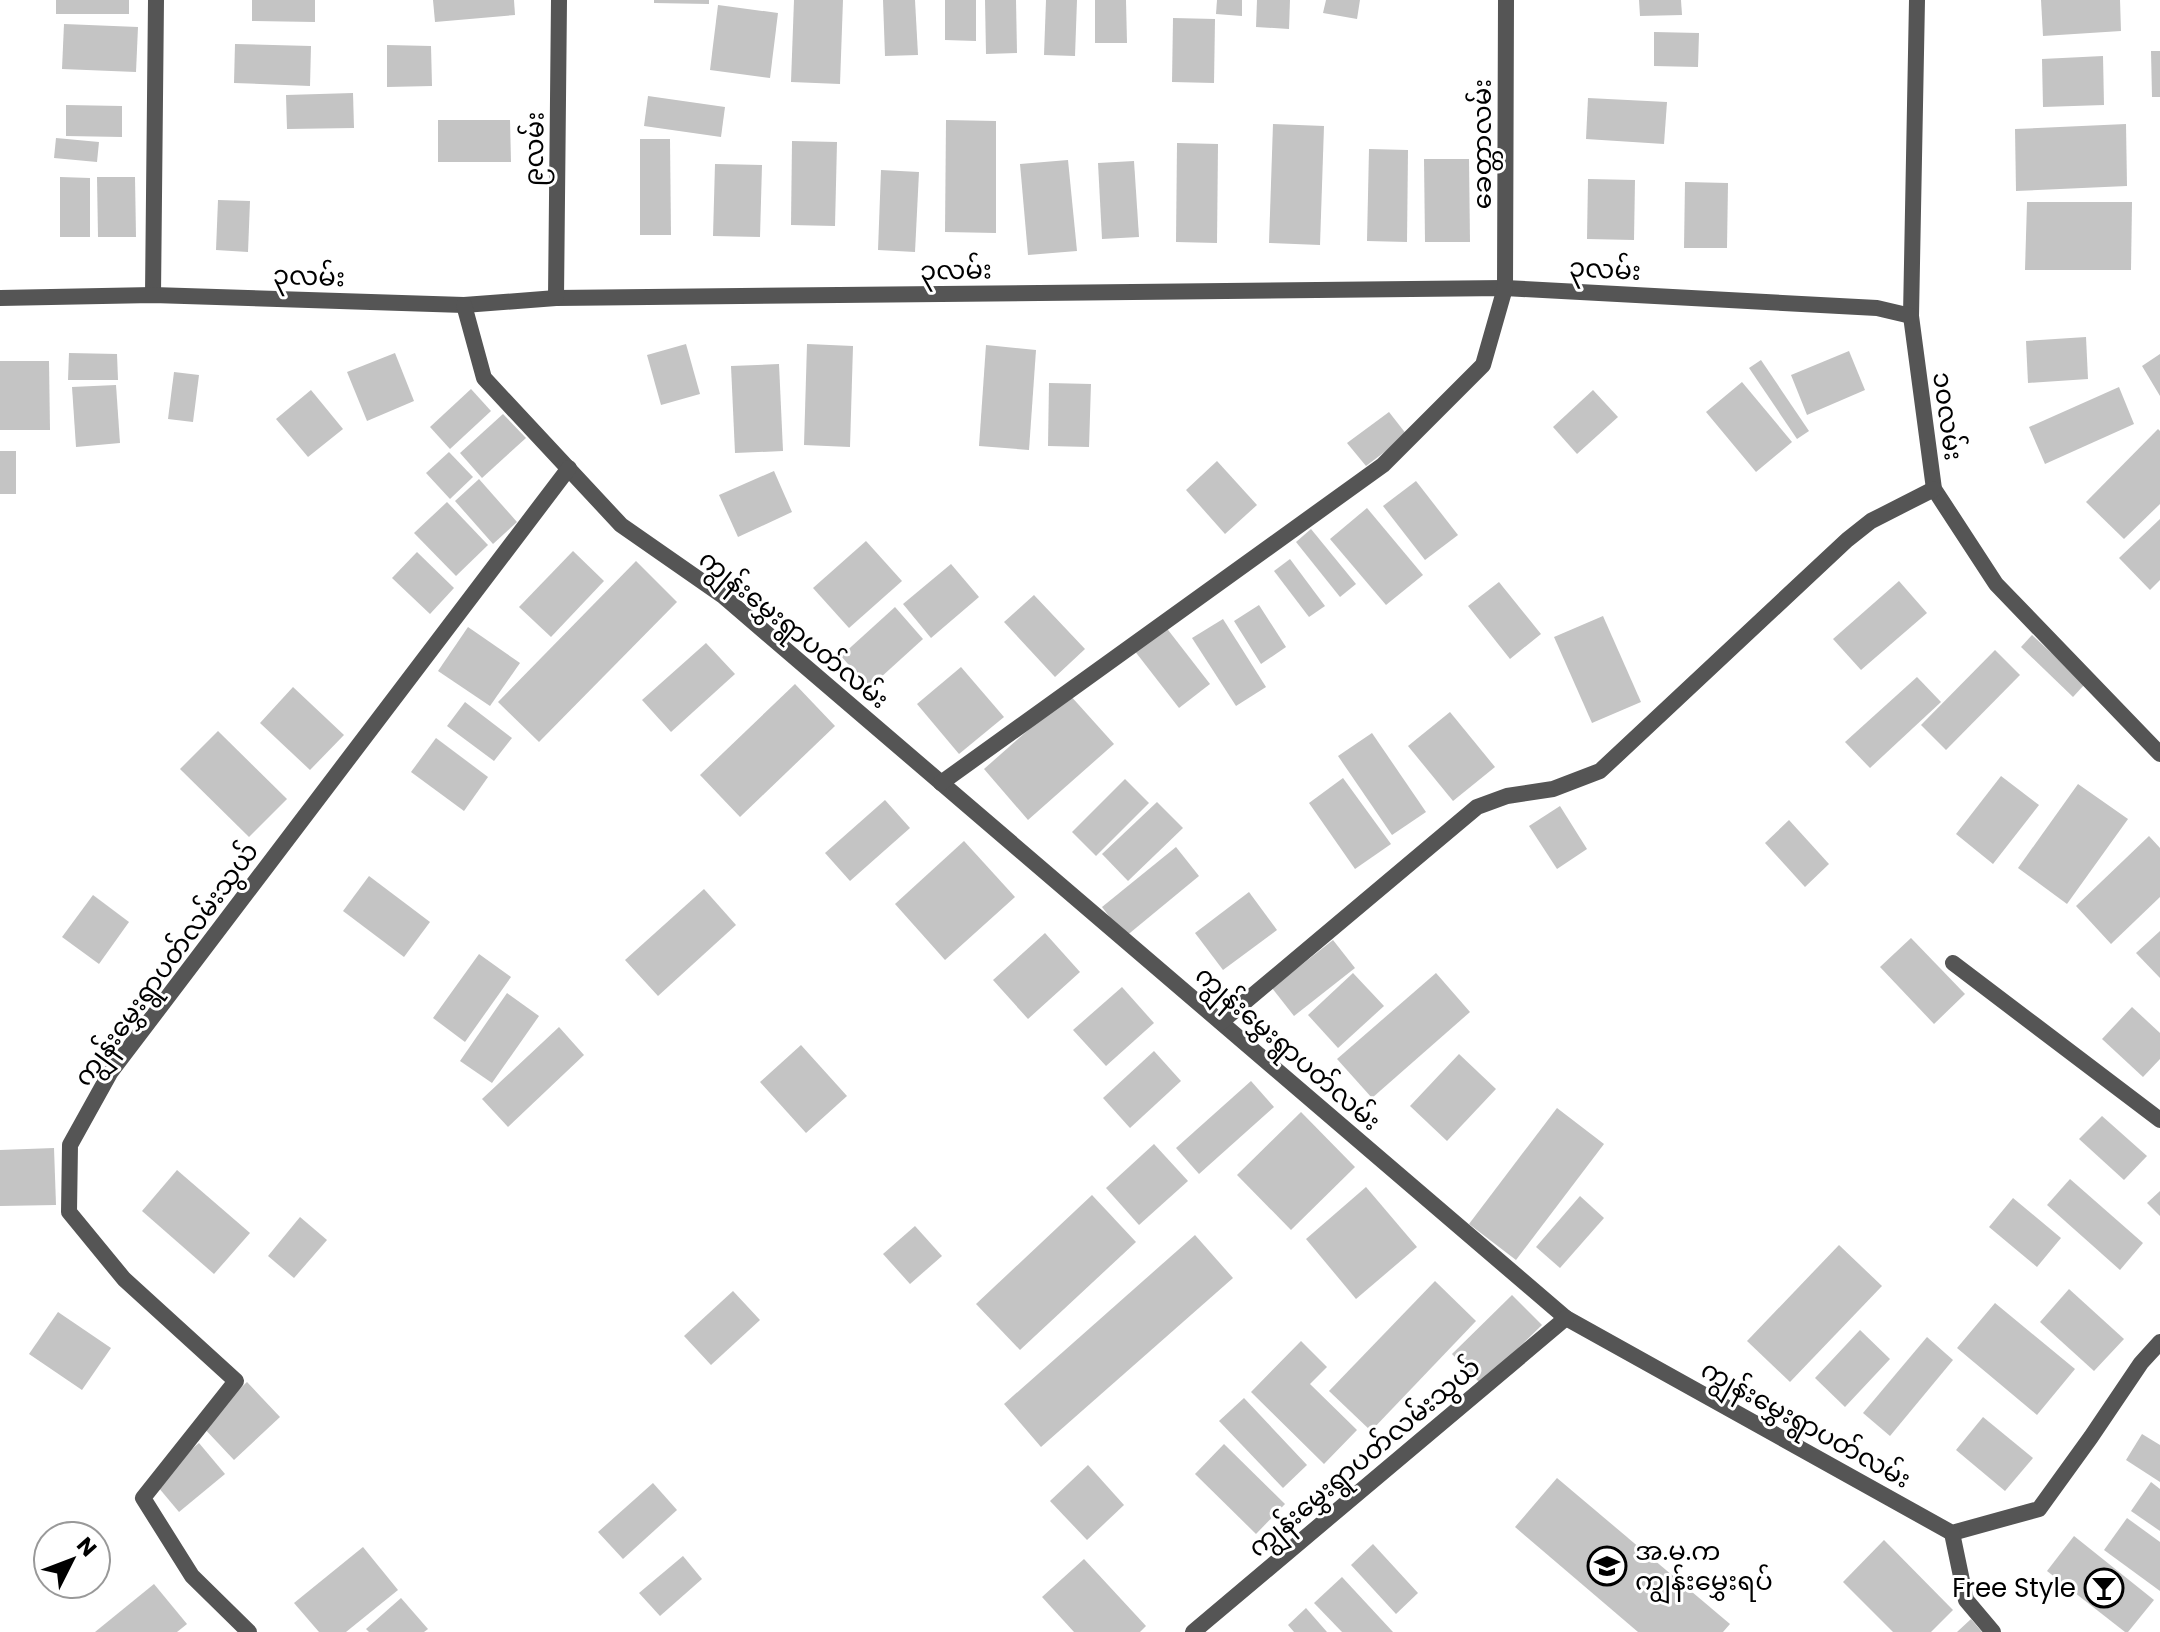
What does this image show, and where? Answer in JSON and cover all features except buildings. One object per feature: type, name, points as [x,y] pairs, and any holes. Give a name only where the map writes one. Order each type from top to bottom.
[{"type":"street","points":[[153,295],[156,0]]},
{"type":"street","name":"၉လမ်း","points":[[556,298],[559,0]]},
{"type":"street","name":"ခေတ္တာလမ်း","points":[[941,783],[1383,465],[1483,365],[1505,288],[1506,0]]},
{"type":"street","name":"၁၀လမ်း","points":[[1917,0],[1911,316],[1934,489],[1996,584],[2160,754]]},
{"type":"street","name":"၃လမ်း","points":[[0,298],[153,295],[464,305],[556,298],[1505,288],[1877,308],[1911,316]]},
{"type":"street","name":"ကျွန်းမွှေးရွာပတ်လမ်း","points":[[464,305],[484,378],[621,525],[723,596],[1566,1318],[1952,1533]]},
{"type":"street","name":"ကျွန်းမွှေးရွာပတ်လမ်းသွယ်","points":[[249,1632],[192,1576],[143,1498],[236,1381],[124,1279],[69,1212],[70,1145],[110,1073],[569,468]]},
{"type":"street","points":[[1221,1022],[1477,807],[1507,796],[1553,789],[1600,771],[1847,540],[1871,521],[1934,489]]},
{"type":"street","points":[[1953,963],[2160,1120]]},
{"type":"street","name":"ကျွန်းမွှေးရွာပတ်လမ်းသွယ်","points":[[1193,1632],[1566,1318]]},
{"type":"street","points":[[1993,1632],[1966,1600],[1952,1533],[2039,1509],[2141,1363],[2160,1342]]},
{"type":"place","name":"အ.မ.က ကျွန်းမွှေးရပ်","points":[[1607,1566]]},
{"type":"place","name":"Free Style","points":[[2104,1588]]}]
